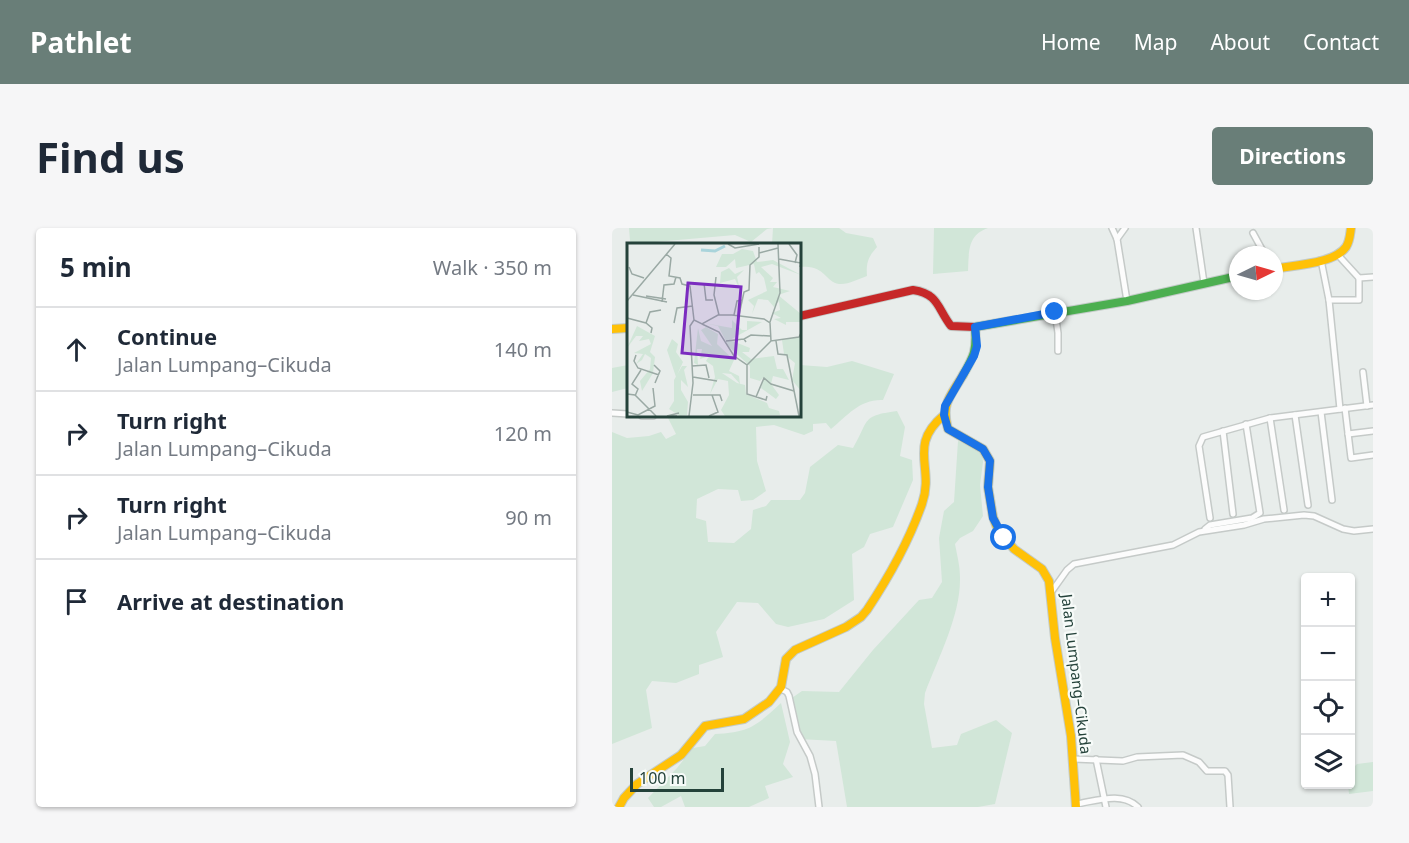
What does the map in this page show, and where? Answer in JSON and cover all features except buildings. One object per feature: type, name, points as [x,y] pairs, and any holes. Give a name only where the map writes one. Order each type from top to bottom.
[{"type":"street","points":[[1112,228],[1117,239],[1127,301]]},
{"type":"street","points":[[1117,239],[1125,228]]},
{"type":"street","points":[[1196,228],[1204,283]]},
{"type":"street","points":[[1283,266],[1338,255],[1347,246],[1351,228]]},
{"type":"street","points":[[1253,233],[1260,246]]},
{"type":"street","points":[[1329,300],[1359,300],[1359,278],[1338,255]]},
{"type":"street","points":[[1321,260],[1329,300],[1351,458],[1373,455]]},
{"type":"street","points":[[1359,278],[1373,277]]},
{"type":"street","points":[[801,316],[913,290],[922,290],[933,295],[951,326],[975,327],[1127,301],[1229,278]]},
{"type":"street","points":[[1055,312],[1058,351]]},
{"type":"street","points":[[620,807],[628,792],[645,777],[678,757],[705,726],[744,718],[769,703],[781,689],[786,657],[795,650],[863,616],[897,559],[925,495],[924,438],[933,422],[944,415],[948,399],[974,356],[977,346],[975,327]]},
{"type":"street","points":[[612,329],[627,328]]},
{"type":"street","points":[[1210,518],[1199,446],[1203,436],[1270,418],[1370,406],[1363,372]]},
{"type":"street","points":[[1321,412],[1332,500]]},
{"type":"street","points":[[612,413],[627,414]]},
{"type":"street","name":"Jalan Lumpang–Cikuda","points":[[944,415],[948,429],[983,449],[990,461],[988,487],[993,518],[998,530],[1014,549],[1042,569],[1049,581],[1052,591],[1055,638],[1074,759],[1076,805]]},
{"type":"street","points":[[1295,415],[1308,505]]},
{"type":"street","points":[[1270,418],[1284,510]]},
{"type":"street","points":[[1052,591],[1074,564],[1173,545],[1210,525],[1252,518],[1260,513],[1246,424]]},
{"type":"street","points":[[1222,431],[1233,514]]},
{"type":"street","points":[[1348,434],[1373,431]]},
{"type":"street","points":[[1204,530],[1244,525],[1264,519],[1304,515],[1314,516],[1343,529],[1354,531],[1373,529]]},
{"type":"street","points":[[781,689],[789,696],[797,732],[810,756],[819,807]]},
{"type":"street","points":[[1074,759],[1124,761],[1137,757],[1183,755],[1199,762],[1208,771],[1225,771],[1228,775],[1230,807]]},
{"type":"street","points":[[1096,759],[1106,807]]},
{"type":"street","points":[[1076,805],[1125,798],[1138,807]]},
{"type":"green space","points":[[629,228],[773,228],[767,229],[751,242],[735,235],[643,243],[630,241]]},
{"type":"green space","points":[[773,228],[839,228],[846,233],[873,238],[877,247],[868,260],[867,276],[839,284],[834,283],[815,268],[801,267],[801,243],[772,243]]},
{"type":"green space","points":[[934,228],[988,228],[976,235],[970,245],[968,271],[933,274]]},
{"type":"green space","points":[[852,361],[894,374],[883,400],[861,405],[831,429],[826,423],[813,424],[813,431],[804,435],[774,425],[756,427],[757,461],[766,491],[753,500],[741,501],[738,490],[718,489],[697,499],[696,518],[706,521],[708,542],[734,543],[751,529],[753,510],[766,506],[771,500],[800,500],[805,493],[810,467],[838,445],[853,448],[867,421],[871,418],[897,411],[905,427],[900,456],[912,460],[913,480],[893,527],[870,534],[864,547],[852,554],[854,600],[824,619],[788,627],[776,624],[758,603],[737,602],[716,632],[723,657],[699,665],[699,674],[676,683],[652,681],[646,690],[652,728],[612,744],[612,432],[627,438],[649,436],[661,432],[666,439],[676,434],[668,417],[801,417],[801,365],[827,367]]},
{"type":"green space","points":[[627,365],[627,388],[612,392],[612,368]]},
{"type":"green space","points":[[958,441],[976,448],[982,454],[980,485],[983,516],[973,531],[960,538],[955,544],[960,577],[957,606],[948,636],[925,693],[924,704],[932,748],[957,745],[961,734],[996,720],[1012,733],[995,804],[978,807],[847,807],[836,741],[799,739],[789,700],[802,691],[839,692],[873,650],[919,600],[932,598],[942,582],[939,538],[944,511],[954,502]]},
{"type":"green space","points":[[781,703],[790,742],[783,764],[793,777],[765,786],[769,798],[749,807],[685,807],[681,796],[661,807],[654,807],[648,798],[693,748],[705,746],[715,734],[737,732],[752,726]]},
{"type":"green space","points":[[1373,762],[1373,791],[1349,794],[1348,789],[1355,789],[1355,766]]},
{"type":"traffic: fast","points":[[963,375],[974,352],[975,327],[1127,301],[1229,278]]},
{"type":"traffic: slow","points":[[1283,268],[1313,263],[1340,253],[1346,247],[1351,228]]},
{"type":"traffic: slow","points":[[612,329],[627,328]]},
{"type":"traffic: slow","points":[[963,375],[946,406],[948,429],[983,449],[990,461],[988,487],[993,517],[998,530],[1014,549],[1042,569],[1049,581],[1055,638],[1071,736],[1076,807]]},
{"type":"traffic: slow","points":[[619,807],[637,784],[681,755],[705,726],[744,719],[769,702],[781,687],[786,659],[795,650],[846,627],[867,610],[898,558],[917,518],[925,491],[924,447],[933,426],[944,415]]},
{"type":"traffic: jam","points":[[801,316],[913,290],[933,298],[951,326],[975,327]]},
{"type":"route","points":[[1004,538],[993,518],[988,487],[990,461],[983,449],[948,429],[944,415],[945,406],[974,356],[978,340],[975,327],[1055,312]]}]
